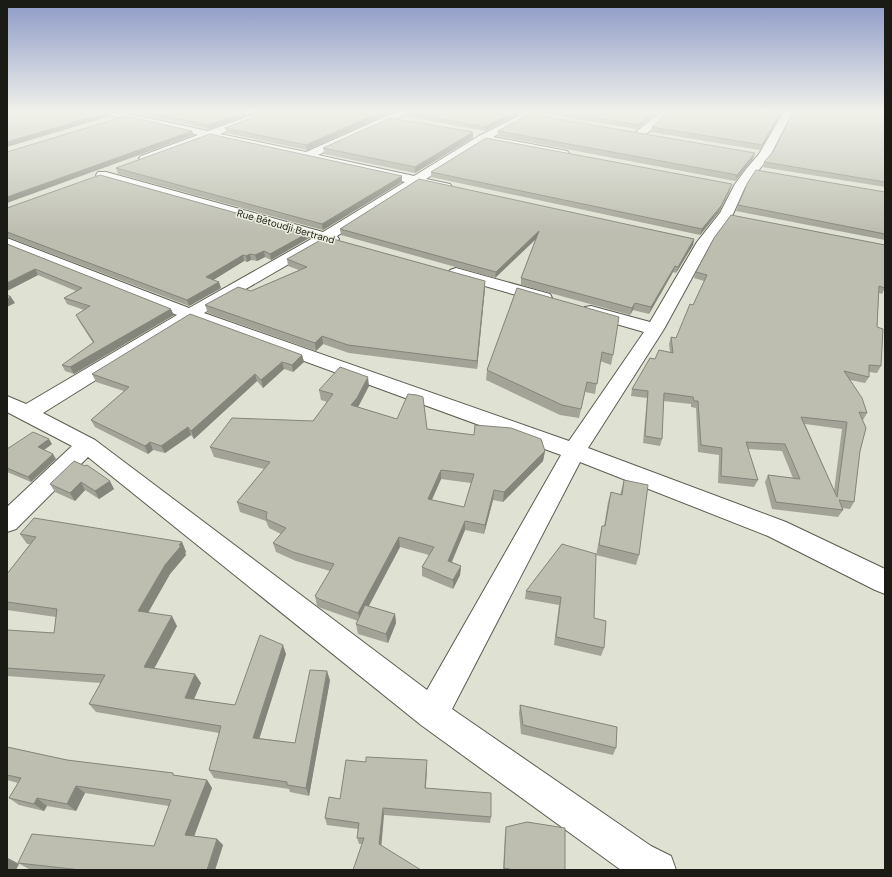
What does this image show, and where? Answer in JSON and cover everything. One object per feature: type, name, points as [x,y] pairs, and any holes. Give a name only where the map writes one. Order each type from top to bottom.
[{"type":"street","points":[[138,161],[161,152]]},
{"type":"street","points":[[295,152],[461,190]]},
{"type":"street","points":[[309,155],[315,152]]},
{"type":"street","points":[[17,408],[190,314],[325,237],[456,152]]},
{"type":"street","points":[[558,152],[576,156]]},
{"type":"street","points":[[432,714],[574,451],[655,328],[700,241],[734,215],[735,187],[766,152]]},
{"type":"street","points":[[749,153],[764,156]]},
{"type":"street","name":"Rue Bétoudji Bertrand","points":[[116,169],[98,176],[348,243]]},
{"type":"street","points":[[751,170],[766,172]]},
{"type":"street","points":[[7,242],[190,314],[574,451],[777,529],[885,582]]},
{"type":"street","points":[[440,269],[555,301]]},
{"type":"street","points":[[578,307],[655,328]]},
{"type":"street","points":[[17,408],[87,445],[432,714],[642,866]]},
{"type":"street","points":[[7,522],[87,445]]},
{"type":"building","points":[[7,152],[133,152],[7,197]]},
{"type":"building","points":[[160,152],[292,152],[402,176],[322,224],[116,168]]},
{"type":"building","points":[[342,152],[440,152],[415,167]]},
{"type":"building","points":[[463,152],[560,152],[732,184],[721,206],[702,229],[431,172]]},
{"type":"building","points":[[612,152],[755,153],[737,175]]},
{"type":"building","points":[[773,152],[885,152],[885,182],[764,162]]},
{"type":"building","points":[[756,170],[885,192],[885,234],[738,205],[748,182]]},
{"type":"building","points":[[100,175],[308,233],[270,254],[264,251],[255,255],[243,255],[206,277],[219,282],[187,300],[7,232],[7,208]]},
{"type":"building","points":[[419,179],[694,239],[678,267],[675,266],[651,307],[635,303],[632,308],[521,278],[539,231],[496,272],[340,229]]},
{"type":"building","points":[[731,215],[885,245],[885,288],[879,286],[877,327],[883,329],[881,366],[869,365],[869,377],[844,371],[862,398],[867,413],[859,412],[866,428],[860,451],[854,502],[839,500],[843,510],[776,502],[768,475],[800,479],[785,444],[746,442],[758,480],[721,476],[722,448],[701,445],[698,401],[694,401],[693,397],[664,393],[662,439],[645,436],[648,391],[632,389],[650,358],[655,359],[659,350],[673,353],[671,337],[676,338],[690,304],[693,305],[707,275],[696,272],[714,238]],"holes":[[[801,417],[847,422],[837,497]]]},
{"type":"building","points":[[326,237],[485,281],[477,361],[348,345],[322,336],[315,343],[205,305],[238,287],[251,291],[307,267],[287,259]]},
{"type":"building","points":[[7,244],[171,309],[70,367],[62,365],[94,342],[76,315],[90,306],[64,298],[82,288],[35,269],[7,283]]},
{"type":"building","points":[[517,288],[619,317],[613,355],[602,352],[597,384],[587,382],[581,409],[562,405],[487,370]]},
{"type":"building","points":[[190,314],[302,355],[292,365],[282,362],[261,380],[255,374],[191,431],[188,427],[161,446],[150,442],[145,446],[91,420],[129,387],[92,374]]},
{"type":"building","points":[[340,367],[368,377],[357,398],[351,405],[397,419],[408,394],[417,395],[423,397],[427,429],[474,435],[475,425],[511,428],[541,439],[545,451],[504,492],[494,490],[485,525],[465,521],[448,561],[461,566],[453,580],[422,567],[434,547],[399,537],[358,613],[319,599],[315,596],[334,564],[293,552],[273,543],[286,528],[266,519],[267,512],[237,502],[270,462],[210,447],[232,418],[313,421],[333,394],[319,390]],"holes":[[[441,470],[474,474],[464,507],[428,499]]]},
{"type":"building","points":[[33,432],[49,439],[38,447],[53,454],[28,477],[7,468],[7,449]]},
{"type":"building","points":[[74,461],[85,466],[87,465],[110,481],[95,491],[81,482],[70,493],[50,484]]},
{"type":"building","points":[[624,480],[648,485],[639,555],[599,545],[602,526],[605,526],[611,492],[622,495]]},
{"type":"building","points":[[34,518],[182,542],[179,545],[181,546],[165,565],[138,611],[172,616],[144,667],[195,674],[185,698],[235,705],[260,635],[283,645],[253,738],[295,743],[310,670],[327,671],[306,788],[287,785],[287,782],[209,770],[221,726],[89,704],[105,675],[7,668],[7,630],[54,633],[57,609],[7,602],[7,574],[36,537],[20,534]]},
{"type":"building","points":[[562,544],[596,554],[594,618],[606,621],[604,648],[556,637],[561,597],[526,591]]},
{"type":"building","points":[[365,605],[395,614],[386,634],[356,624]]},
{"type":"building","points":[[520,705],[617,727],[616,748],[523,725]]},
{"type":"building","points":[[7,747],[67,760],[173,773],[173,775],[207,780],[185,835],[217,839],[207,870],[81,870],[18,863],[32,834],[154,846],[171,800],[76,786],[67,804],[37,798],[34,804],[9,798],[21,778],[7,775]]},
{"type":"building","points":[[366,757],[427,760],[425,788],[491,793],[491,817],[383,808],[379,844],[421,870],[353,870],[364,838],[357,838],[359,823],[325,818],[329,797],[340,799],[346,760],[366,762]]},
{"type":"building","points":[[527,822],[565,828],[565,870],[513,870],[504,868],[506,827]]}]
